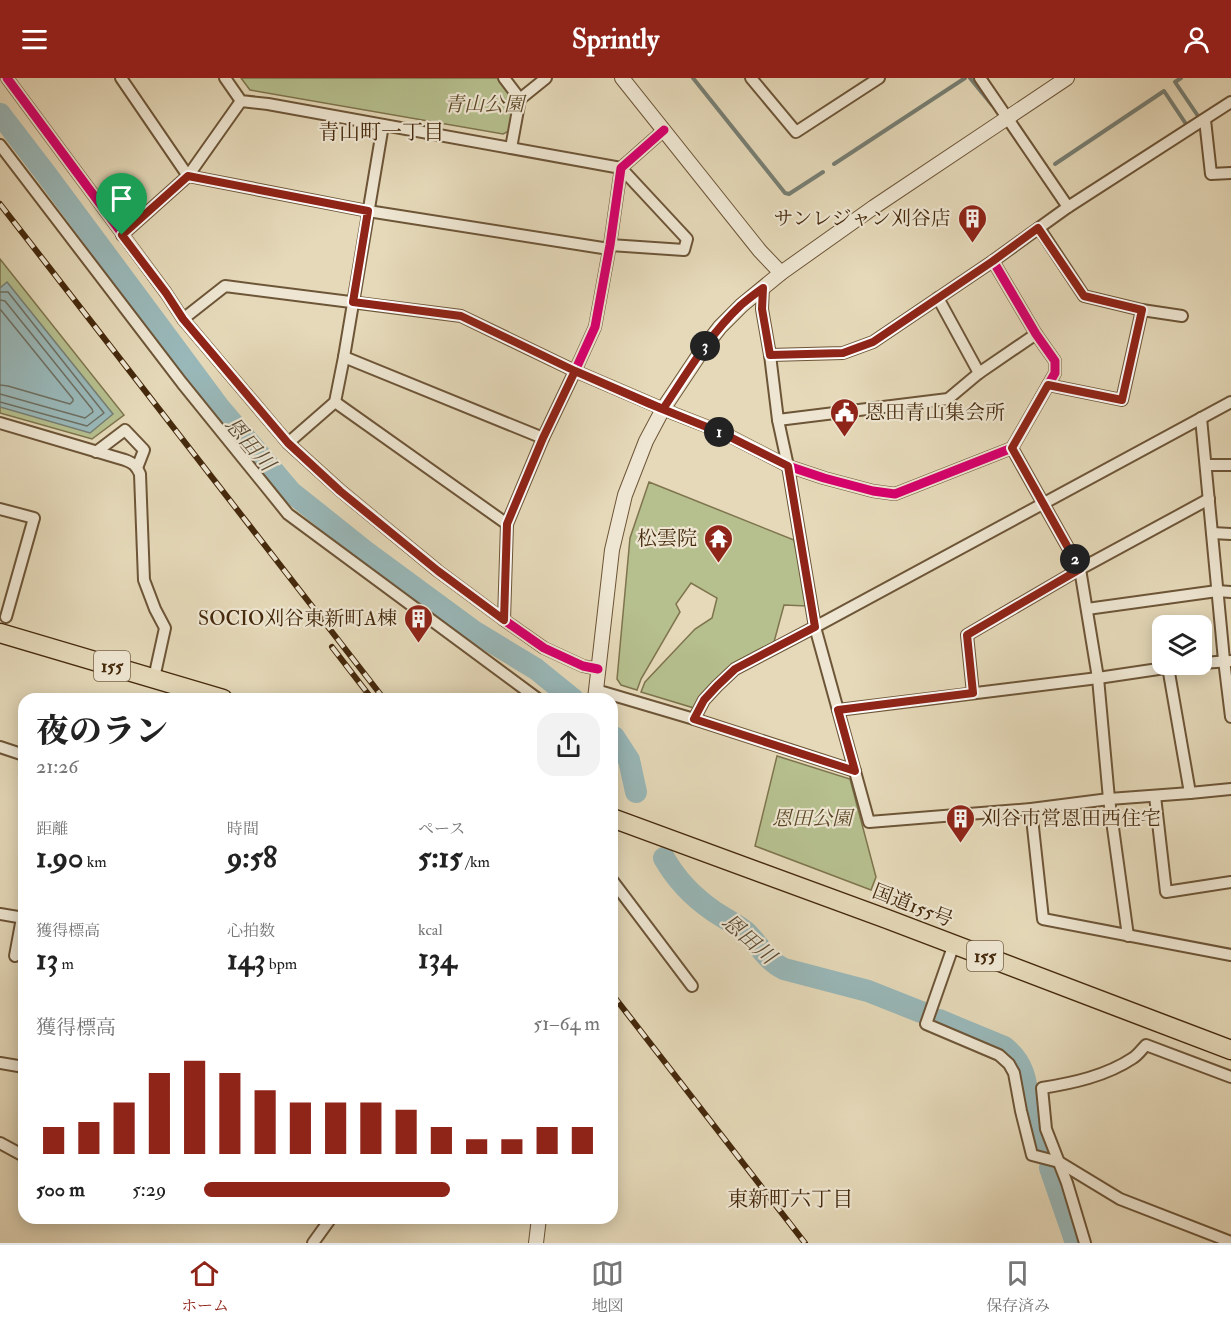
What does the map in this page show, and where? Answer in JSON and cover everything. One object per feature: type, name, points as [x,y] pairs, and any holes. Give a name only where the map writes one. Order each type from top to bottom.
[{"type":"highway","name":"155","points":[[3,625],[202,693]]},
{"type":"highway","name":"国道155号","points":[[618,820],[1231,1050]]},
{"type":"street","points":[[7,78],[183,319],[288,443],[349,499],[438,571],[504,620],[544,648],[583,666],[598,669]]},
{"type":"street","points":[[121,78],[188,176],[368,211],[609,247],[684,250],[687,239],[621,168],[241,101],[225,78]]},
{"type":"street","points":[[504,78],[520,99]]},
{"type":"street","points":[[511,148],[520,99],[546,78]]},
{"type":"street","points":[[622,78],[760,251],[781,273]]},
{"type":"street","points":[[751,78],[796,132],[872,80]]},
{"type":"street","points":[[980,78],[1068,207]]},
{"type":"street","points":[[596,693],[612,550],[625,495],[646,441],[663,409],[702,350],[720,327],[742,305],[781,273],[874,207],[1067,78]]},
{"type":"street","points":[[122,235],[188,176],[241,101]]},
{"type":"street","points":[[770,355],[843,353],[873,342],[1068,207],[1231,102]]},
{"type":"street","points":[[1205,120],[1211,174],[1231,173]]},
{"type":"street","points":[[288,443],[335,402],[383,125]]},
{"type":"street","points":[[504,620],[507,524],[543,438],[595,327],[621,168],[664,130]]},
{"type":"street","points":[[0,145],[182,383],[288,514],[529,693]]},
{"type":"street","points":[[1038,228],[1084,296],[1142,310],[1182,316]]},
{"type":"street","points":[[183,319],[225,286],[461,316],[575,371],[724,434],[788,466],[824,478],[895,494],[1012,448],[1054,372],[1055,361],[993,261]]},
{"type":"street","points":[[763,288],[762,309],[778,420],[815,627],[869,822],[1231,789]]},
{"type":"street","points":[[938,298],[979,373]]},
{"type":"street","points":[[1048,385],[1122,400],[1142,310]]},
{"type":"street","points":[[778,420],[948,399],[979,373],[1036,333]]},
{"type":"street","points":[[344,357],[543,438]]},
{"type":"street","points":[[335,402],[507,524]]},
{"type":"street","points":[[694,719],[704,700],[735,669],[1231,402]]},
{"type":"street","points":[[1201,418],[1217,591],[1228,661],[1231,717]]},
{"type":"street","points":[[0,423],[133,463],[137,468],[140,474],[144,580],[154,609],[165,628],[154,678]]},
{"type":"street","points":[[96,452],[125,430],[144,450],[137,468]]},
{"type":"street","points":[[1012,448],[1080,569],[1098,678],[1109,800],[1128,936]]},
{"type":"street","points":[[1206,465],[1231,465]]},
{"type":"street","points":[[973,693],[967,635],[1080,569],[1209,499]]},
{"type":"street","points":[[0,509],[34,519],[3,625]]},
{"type":"street","points":[[1212,533],[1231,534]]},
{"type":"street","points":[[1087,609],[1217,591],[1231,592]]},
{"type":"street","points":[[1212,662],[1228,661]]},
{"type":"street","points":[[838,710],[1152,670]]},
{"type":"street","points":[[1169,675],[1190,794]]},
{"type":"street","points":[[618,700],[694,719],[855,771]]},
{"type":"street","points":[[0,747],[18,753]]},
{"type":"street","points":[[1155,796],[1166,892],[1231,882]]},
{"type":"street","points":[[1031,809],[1043,919],[1231,955]]},
{"type":"street","points":[[618,888],[692,987]]},
{"type":"street","points":[[0,914],[18,917]]},
{"type":"street","points":[[15,956],[18,942]]},
{"type":"street","points":[[954,945],[926,1024],[999,1055],[1009,1064],[1014,1073],[1032,1155],[1059,1162],[1120,1199],[1231,1242]]},
{"type":"street","points":[[1085,1243],[1067,1183],[1047,1129],[1042,1088],[1077,1082],[1112,1069],[1134,1058],[1146,1045],[1231,1077]]},
{"type":"street","points":[[0,1063],[18,1066]]},
{"type":"street","points":[[0,1143],[18,1153]]},
{"type":"street","points":[[313,1243],[327,1224]]},
{"type":"street","points":[[536,1243],[538,1224]]},
{"type":"green space","name":"青山公園","points":[[241,78],[499,78],[517,100],[511,130],[503,134],[250,90]]},
{"type":"green space","points":[[0,259],[124,415],[92,439],[0,413]]},
{"type":"green space","name":"松雲院","points":[[649,482],[794,540],[807,606],[784,605],[774,642],[731,665],[707,689],[694,708],[641,692],[645,682],[695,629],[712,618],[717,598],[691,583],[676,604],[680,612],[641,679],[637,690],[621,685],[617,679],[630,538]]},
{"type":"green space","name":"恩田公園","points":[[777,756],[850,779],[876,877],[871,890],[755,846]]},
{"type":"water","points":[[7,282],[113,414],[90,433],[0,407],[0,288]]},
{"type":"waterway","points":[[693,78],[785,193],[789,194],[823,172]]},
{"type":"waterway","points":[[834,164],[965,78]]},
{"type":"waterway","points":[[970,78],[992,105]]},
{"type":"waterway","points":[[1181,78],[1175,82],[1198,116]]},
{"type":"waterway","points":[[1055,164],[1164,91],[1186,124]]},
{"type":"waterway","name":"恩田川","points":[[0,114],[219,407],[291,492],[365,551],[475,632],[536,669],[566,693]]},
{"type":"waterway","name":"恩田川","points":[[618,743],[629,760],[636,792]]},
{"type":"waterway","name":"恩田川","points":[[664,858],[691,893],[747,933],[768,958],[778,966],[868,991],[921,1012]]},
{"type":"waterway","name":"恩田川","points":[[939,1020],[1004,1047],[1013,1055],[1023,1073],[1032,1125],[1043,1152]]},
{"type":"waterway","name":"恩田川","points":[[1050,1168],[1076,1243]]},
{"type":"railway","points":[[0,204],[379,693]]},
{"type":"railway","points":[[332,647],[367,693]]},
{"type":"railway","points":[[618,1002],[805,1243]]},
{"type":"cycle path","points":[[7,78],[183,319],[288,443],[341,491],[438,571],[504,620],[544,648],[583,666],[598,669]]},
{"type":"cycle path","points":[[664,130],[621,168],[595,327],[575,371],[724,433],[788,466],[873,491],[895,494],[1012,448],[1055,373],[1055,361],[1036,334],[993,261]]},
{"type":"place","name":"サンレジャン刈谷店","points":[[972,244]]},
{"type":"place","name":"恩田青山集会所","points":[[844,438]]},
{"type":"place","name":"松雲院","points":[[718,564]]},
{"type":"place","name":"SOCIO刈谷東新町A棟","points":[[418,644]]},
{"type":"place","name":"刈谷市営恩田西住宅","points":[[960,844]]},
{"type":"district","name":"青山町一丁目","points":[[381,132]]},
{"type":"district","name":"東新町六丁目","points":[[790,1199]]},
{"type":"route","points":[[122,235],[183,319],[288,443],[340,491],[438,571],[504,620],[507,524],[543,438],[575,371],[650,404],[724,434],[788,466],[815,627],[735,669],[704,700],[694,719],[855,771],[838,710],[973,693],[967,635],[1080,569],[1012,448],[1048,385],[1122,400],[1142,310],[1084,296],[1038,228],[873,342],[843,353],[770,355],[762,309],[763,288],[720,327],[663,409],[575,371],[461,316],[353,302],[368,211],[188,176],[122,235]]}]
